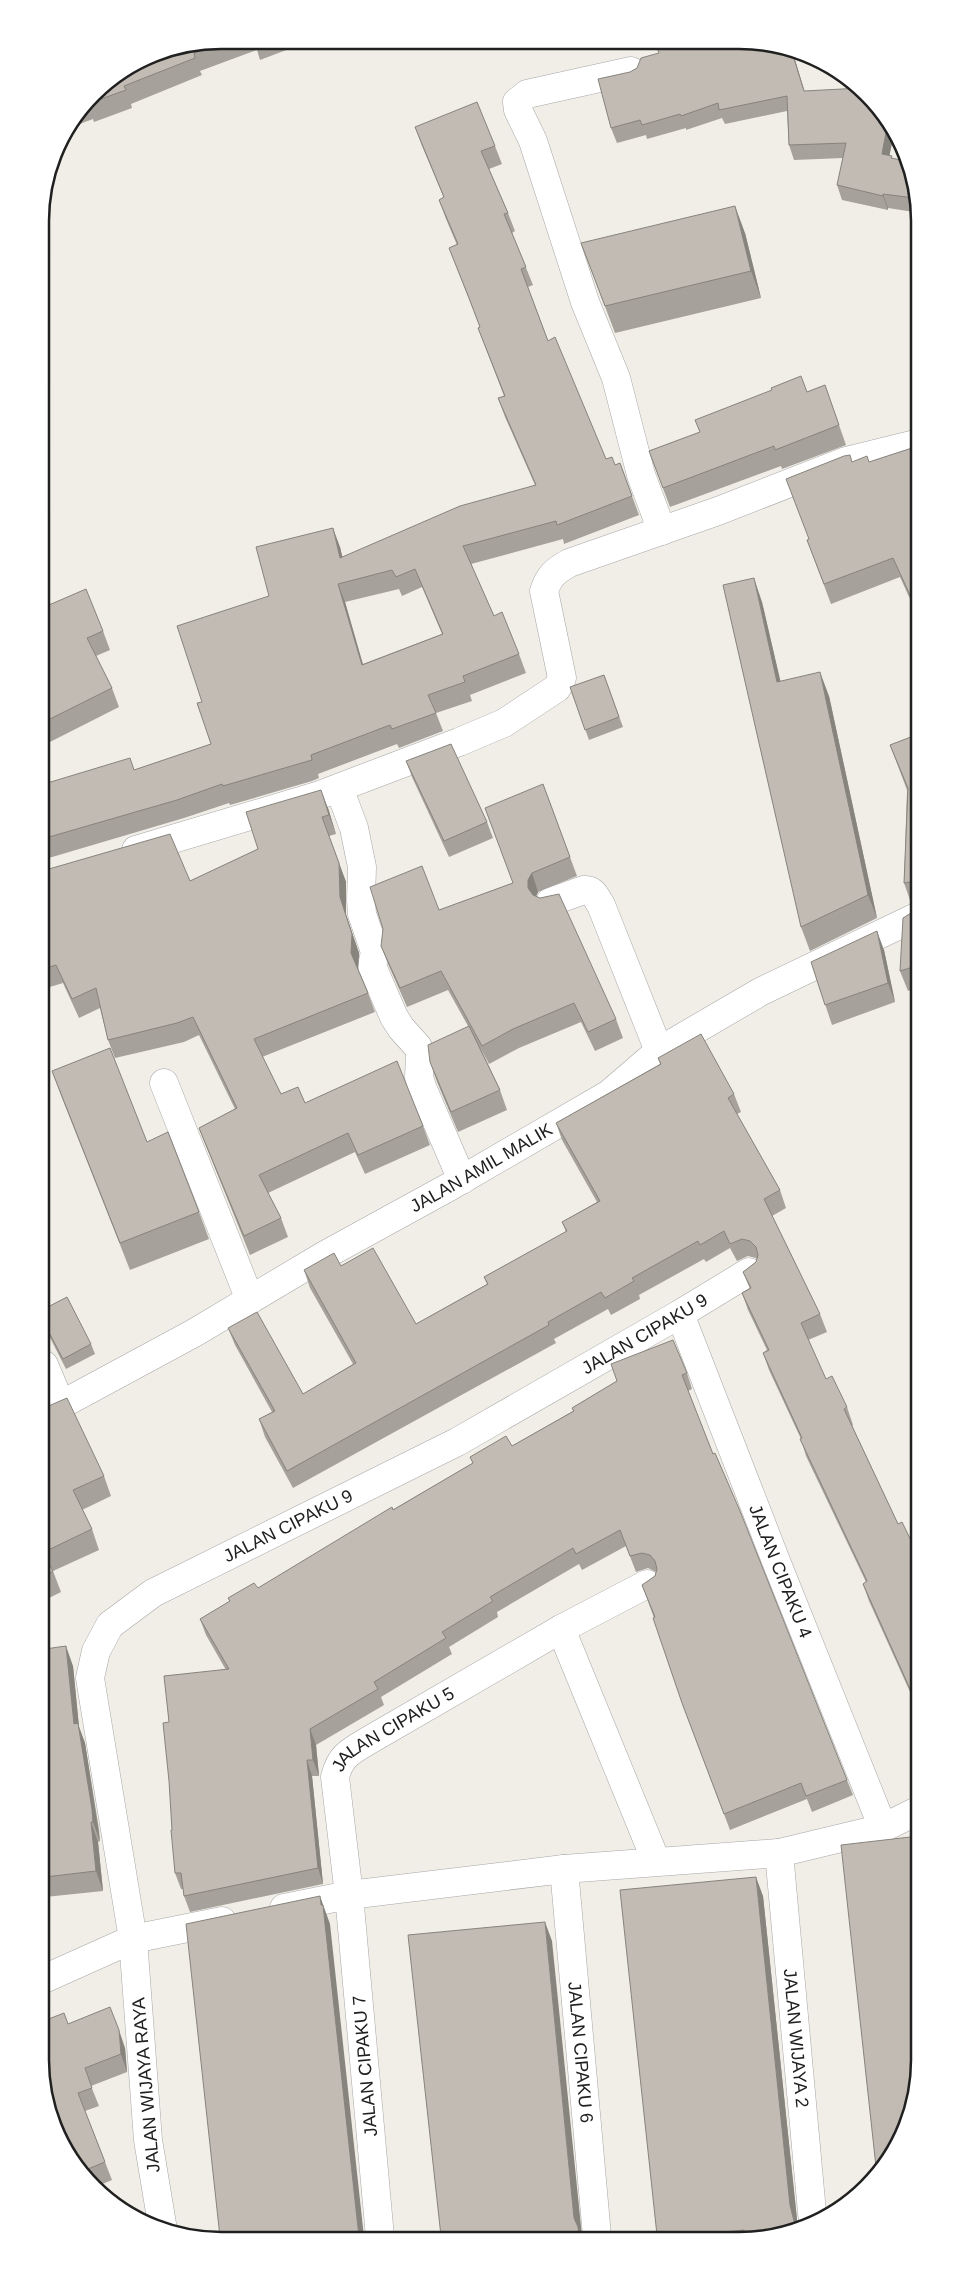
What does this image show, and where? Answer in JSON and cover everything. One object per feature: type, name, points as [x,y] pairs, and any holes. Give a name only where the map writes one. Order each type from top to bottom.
[{"type":"street","points":[[631,71],[527,94],[516,102],[532,140],[585,302],[616,378],[641,475],[662,531]]},
{"type":"street","points":[[115,856],[339,788],[504,723],[557,688],[562,678],[544,591],[548,579],[556,570],[569,563],[662,531],[846,461],[911,445]]},
{"type":"street","points":[[339,788],[354,828],[362,867],[360,890],[362,914],[375,956],[372,966],[394,1016],[401,1028],[418,1048],[420,1054],[419,1077],[422,1087],[462,1180]]},
{"type":"street","points":[[550,902],[588,889],[594,893],[601,905],[658,1051]]},
{"type":"street","name":"JALAN AMIL MALIK","points":[[53,1409],[194,1333],[325,1255],[462,1180],[609,1094],[658,1051],[760,992],[911,919]]},
{"type":"street","points":[[164,1083],[250,1300]]},
{"type":"street","name":"JALAN CIPAKU 9","points":[[133,1939],[90,1678],[96,1651],[110,1625],[153,1593],[457,1442],[680,1314],[749,1272]]},
{"type":"street","name":"JALAN CIPAKU 4","points":[[680,1314],[779,1570],[883,1828]]},
{"type":"street","points":[[49,1389],[53,1409]]},
{"type":"street","name":"JALAN CIPAKU 5","points":[[349,1895],[335,1777],[339,1764],[350,1752],[561,1629],[647,1584]]},
{"type":"street","points":[[561,1629],[656,1861]]},
{"type":"street","points":[[49,1977],[133,1939],[349,1895],[564,1869],[779,1853],[883,1828],[911,1814]]},
{"type":"street","name":"JALAN WIJAYA 2","points":[[779,1853],[812,2215]]},
{"type":"street","name":"JALAN CIPAKU 6","points":[[564,1869],[598,2232]]},
{"type":"street","name":"JALAN CIPAKU 7","points":[[349,1895],[380,2232]]},
{"type":"street","name":"JALAN WIJAYA RAYA","points":[[133,1939],[148,2140],[162,2221]]},
{"type":"building","points":[[657,49],[750,49],[772,52],[794,58],[804,91],[849,89],[876,116],[886,132],[882,154],[899,160],[910,197],[883,194],[883,196],[837,185],[846,143],[789,145],[787,96],[719,110],[718,103],[681,116],[680,114],[642,125],[640,120],[611,128],[598,79],[630,72],[637,68],[641,58],[659,53]]},
{"type":"building","points":[[203,50],[194,53],[195,58],[124,86],[126,90],[101,99],[125,78],[145,67],[166,58]]},
{"type":"building","points":[[477,102],[495,146],[481,151],[508,213],[504,214],[526,267],[521,269],[548,341],[555,337],[606,459],[612,457],[615,465],[620,463],[632,496],[557,525],[556,521],[463,546],[494,616],[502,612],[519,654],[463,676],[465,682],[428,695],[436,713],[392,729],[390,725],[311,755],[312,760],[223,786],[222,784],[177,800],[49,837],[49,782],[130,758],[134,770],[211,744],[197,703],[202,702],[177,626],[269,596],[256,547],[333,528],[340,558],[460,506],[536,485],[498,398],[505,396],[449,248],[458,244],[439,200],[444,197],[415,127]],"holes":[[[415,569],[443,634],[362,665],[338,584],[392,570],[396,577]]]},
{"type":"building","points":[[735,206],[751,271],[605,306],[581,243]]},
{"type":"building","points":[[801,376],[807,392],[825,385],[839,425],[775,450],[774,446],[663,488],[649,451],[700,432],[695,420],[772,390],[771,388]]},
{"type":"building","points":[[911,448],[911,597],[893,558],[824,584],[786,479],[844,456],[850,455],[852,462],[867,456],[869,462]]},
{"type":"building","points":[[754,578],[777,682],[820,672],[868,895],[801,927],[723,585]]},
{"type":"building","points":[[86,589],[103,631],[87,638],[112,688],[49,720],[49,605]]},
{"type":"building","points":[[604,675],[619,717],[585,730],[570,687]]},
{"type":"building","points":[[911,737],[911,882],[904,883],[908,788],[890,745]]},
{"type":"building","points":[[451,744],[487,822],[444,841],[406,761]]},
{"type":"building","points":[[543,784],[570,857],[532,873],[528,880],[528,888],[533,895],[540,898],[559,894],[616,1019],[588,1032],[574,1003],[513,1029],[482,1046],[441,971],[400,988],[381,946],[383,929],[370,887],[422,866],[439,910],[513,883],[485,808]]},
{"type":"building","points":[[321,790],[329,815],[322,817],[339,863],[340,897],[352,934],[351,953],[368,993],[254,1039],[281,1094],[298,1087],[305,1103],[397,1061],[423,1126],[358,1155],[348,1133],[259,1175],[281,1218],[244,1236],[199,1128],[237,1108],[193,1017],[177,1023],[108,1040],[96,988],[72,999],[56,965],[49,967],[49,869],[170,834],[190,881],[258,849],[246,812]]},
{"type":"building","points":[[911,913],[911,968],[900,971],[903,918]]},
{"type":"building","points":[[877,931],[888,983],[825,1005],[811,962]]},
{"type":"building","points":[[469,1026],[500,1090],[451,1112],[430,1062],[428,1045]]},
{"type":"building","points":[[701,1034],[734,1094],[728,1098],[780,1190],[764,1199],[820,1314],[801,1323],[826,1379],[832,1376],[847,1407],[844,1409],[898,1524],[902,1522],[911,1541],[911,1691],[863,1584],[867,1581],[800,1439],[802,1438],[763,1353],[769,1350],[742,1293],[751,1288],[743,1272],[756,1262],[758,1255],[756,1247],[750,1241],[742,1239],[730,1244],[724,1231],[700,1245],[698,1241],[632,1278],[634,1281],[605,1298],[601,1292],[548,1322],[549,1325],[287,1471],[259,1419],[275,1411],[228,1328],[257,1312],[303,1394],[356,1363],[304,1270],[334,1253],[341,1266],[373,1248],[416,1324],[488,1284],[484,1277],[567,1231],[562,1222],[600,1201],[556,1123],[661,1064],[658,1058]]},
{"type":"building","points":[[110,1048],[147,1142],[168,1132],[199,1212],[120,1243],[52,1071]]},
{"type":"building","points":[[67,1297],[91,1344],[63,1359],[49,1332],[49,1306]]},
{"type":"building","points":[[673,1340],[687,1373],[682,1375],[713,1454],[715,1453],[740,1511],[847,1780],[806,1796],[801,1783],[724,1814],[682,1703],[653,1618],[655,1617],[642,1585],[655,1576],[657,1569],[655,1561],[650,1555],[642,1553],[630,1556],[620,1530],[576,1554],[573,1548],[490,1597],[493,1601],[442,1632],[446,1638],[374,1682],[378,1689],[310,1729],[313,1760],[307,1760],[318,1868],[184,1896],[181,1873],[175,1873],[171,1830],[169,1781],[163,1723],[169,1722],[164,1676],[229,1669],[200,1619],[230,1601],[228,1598],[254,1583],[258,1588],[392,1507],[393,1510],[473,1463],[470,1457],[506,1436],[512,1446],[574,1411],[572,1408],[617,1381],[611,1364]]},
{"type":"building","points":[[67,1398],[104,1476],[73,1490],[92,1529],[49,1550],[49,1406]]},
{"type":"building","points":[[49,1563],[53,1571],[49,1574]]},
{"type":"building","points":[[66,1646],[74,1724],[78,1723],[92,1809],[93,1822],[91,1822],[96,1871],[49,1877],[49,1648]]},
{"type":"building","points":[[911,1837],[911,2071],[908,2093],[898,2126],[888,2146],[876,2164],[841,1845]]},
{"type":"building","points":[[756,1877],[790,2205],[794,2222],[761,2231],[657,2232],[620,1890]]},
{"type":"building","points":[[320,1896],[321,1905],[323,1905],[358,2232],[219,2232],[186,1924]]},
{"type":"building","points":[[545,1922],[574,2218],[579,2232],[441,2232],[408,1935]]},
{"type":"building","points":[[110,2007],[119,2030],[121,2054],[85,2068],[92,2088],[78,2093],[105,2162],[88,2169],[72,2146],[62,2126],[50,2082],[49,2019],[64,2013],[68,2024]]}]
